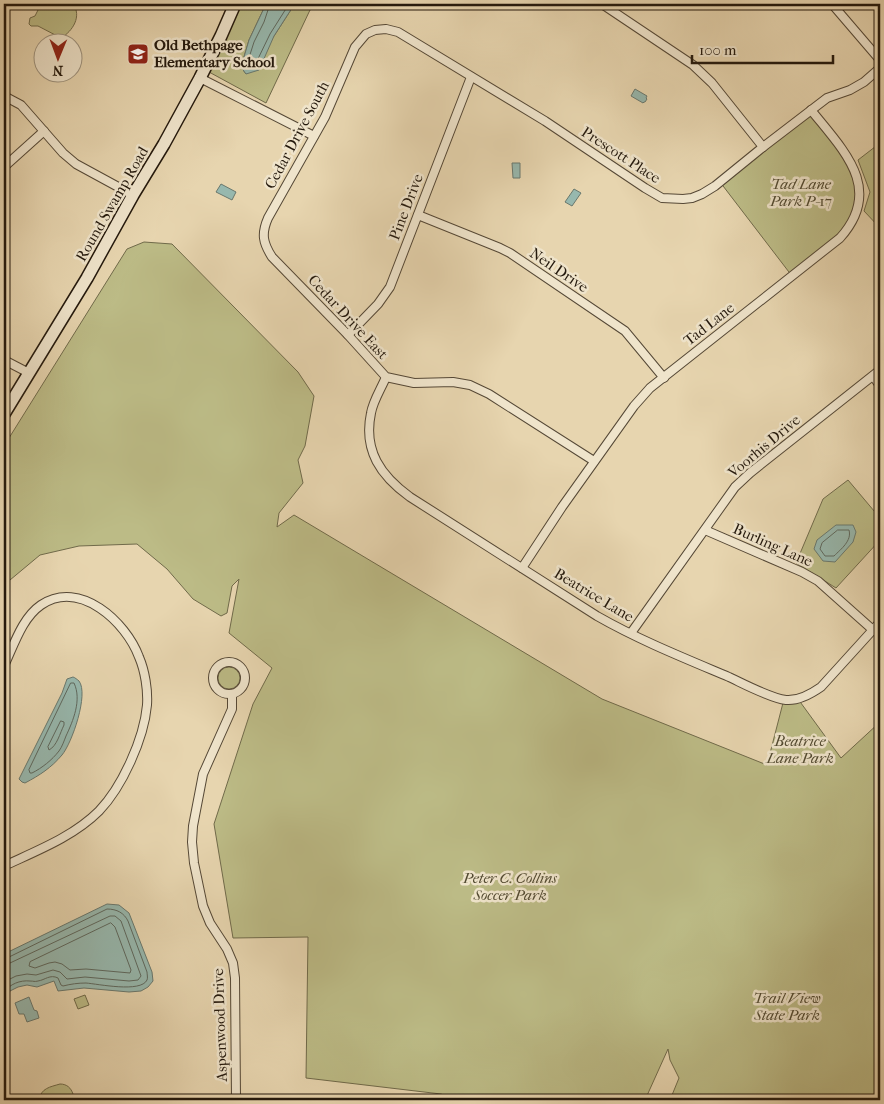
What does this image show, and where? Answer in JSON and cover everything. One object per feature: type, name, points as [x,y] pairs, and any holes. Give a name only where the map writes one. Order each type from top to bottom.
[{"type":"main road","name":"Round Swamp Road","points":[[4,414],[87,278],[164,144],[200,78],[235,4]]},
{"type":"street","points":[[602,4],[693,65],[712,83],[763,147]]},
{"type":"street","points":[[832,4],[880,60]]},
{"type":"street","name":"Prescott Place","points":[[378,30],[386,29],[398,32],[546,121],[662,198],[683,199],[702,194],[715,186],[827,98],[850,90],[864,82],[880,68]]},
{"type":"street","name":"Cedar Drive South","points":[[264,235],[264,228],[268,218],[325,117],[355,47],[366,34],[378,30]]},
{"type":"street","name":"Pine Drive","points":[[348,335],[378,304],[390,287],[471,77]]},
{"type":"street","points":[[200,78],[314,136]]},
{"type":"street","points":[[4,96],[20,105],[63,153],[76,164],[133,195]]},
{"type":"street","name":"Tad Lane","points":[[522,568],[594,461],[634,406],[650,388],[840,238],[854,221],[860,210],[862,200],[863,189],[859,174],[846,153],[811,110]]},
{"type":"street","points":[[4,167],[44,131]]},
{"type":"street","name":"Neil Drive","points":[[418,215],[510,253],[625,331],[664,378]]},
{"type":"street","name":"Cedar Drive East","points":[[264,235],[267,248],[272,257],[386,377],[414,383],[453,382],[470,385],[489,394],[594,461]]},
{"type":"street","points":[[4,360],[29,373]]},
{"type":"street","name":"Voorhis Drive","points":[[631,633],[735,487],[880,370]]},
{"type":"street","points":[[872,376],[880,386]]},
{"type":"street","name":"Beatrice Lane","points":[[386,377],[371,414],[369,434],[375,459],[384,474],[396,487],[597,616],[649,643],[763,692],[784,700],[793,700],[811,694],[821,687],[880,622]]},
{"type":"street","name":"Burling Lane","points":[[704,530],[802,572],[818,581],[873,630]]},
{"type":"street","points":[[4,666],[31,614],[42,604],[56,598],[71,597],[86,600],[114,620],[129,638],[139,656],[146,680],[147,704],[139,743],[111,796],[99,811],[73,832],[4,866]]},
{"type":"street","name":"Aspenwood Drive","points":[[228,662],[237,664],[245,676],[243,686],[236,693],[232,694],[221,693],[214,685],[213,680],[218,666],[228,662]]},
{"type":"street","name":"Aspenwood Drive","points":[[232,694],[232,709],[203,774],[192,842],[194,864],[203,906],[210,923],[227,949],[235,978],[236,1100]]},
{"type":"street","points":[[113,1100],[118,1100]]},
{"type":"green space","points":[[41,4],[73,4],[77,13],[75,23],[68,32],[50,32],[38,26],[31,26],[29,24],[30,18],[35,16]]},
{"type":"green space","points":[[242,4],[266,4],[249,40],[241,67],[246,74],[294,5],[318,4],[310,10],[266,103],[209,72]]},
{"type":"green space","name":"Tad Lane Park P-17","points":[[811,110],[859,174],[863,189],[862,201],[854,221],[792,276],[720,182]]},
{"type":"green space","points":[[880,143],[880,228],[864,211],[870,192],[858,160]]},
{"type":"green space","name":"Peter C. Collins Soccer Park","points":[[144,242],[172,244],[298,372],[314,396],[305,446],[298,460],[303,483],[279,513],[277,527],[294,515],[602,699],[767,765],[784,699],[798,699],[841,758],[880,722],[880,1100],[670,1100],[679,1078],[670,1060],[668,1049],[645,1100],[458,1100],[441,1094],[306,1078],[308,937],[233,938],[214,824],[253,704],[272,668],[229,633],[239,579],[232,586],[227,613],[221,616],[193,599],[167,569],[137,544],[79,546],[40,555],[4,585],[4,446],[127,249]]},
{"type":"green space","points":[[848,480],[880,518],[880,540],[836,588],[796,563],[823,499]]},
{"type":"green space","points":[[229,667],[239,674],[240,678],[233,688],[229,689],[219,682],[218,678],[225,668]]},
{"type":"green space","points":[[85,995],[89,1005],[78,1009],[74,999]]},
{"type":"green space","points":[[60,1084],[67,1086],[71,1090],[73,1094],[70,1100],[39,1100],[44,1090]]},
{"type":"water","points":[[266,4],[296,4],[274,36],[259,70],[246,74],[241,67],[249,40]]},
{"type":"water","points":[[635,89],[647,96],[645,102],[643,103],[631,96]]},
{"type":"water","points":[[512,163],[520,163],[520,178],[513,178]]},
{"type":"water","points":[[221,184],[236,192],[232,200],[216,192]]},
{"type":"water","points":[[574,189],[581,193],[572,206],[565,202]]},
{"type":"water","points":[[836,525],[853,525],[856,532],[853,542],[835,562],[823,561],[814,549],[817,540]]},
{"type":"water","points":[[73,677],[79,681],[82,687],[81,707],[66,749],[62,755],[40,774],[25,783],[22,782],[19,779],[62,693],[67,679]]},
{"type":"water","points":[[107,904],[119,905],[129,913],[152,972],[153,981],[148,987],[141,991],[129,992],[84,988],[58,991],[54,981],[37,987],[27,985],[18,987],[10,991],[4,1000],[4,954]]},
{"type":"water","points":[[29,997],[39,1018],[27,1022],[24,1014],[19,1014],[15,1003]]},
{"type":"place","name":"Old Bethpage Elementary School","points":[[138,54]]},
{"type":"park label","name":"Beatrice Lane Park","points":[[800,750]]},
{"type":"park label","name":"Trail View State Park","points":[[787,1006]]}]
